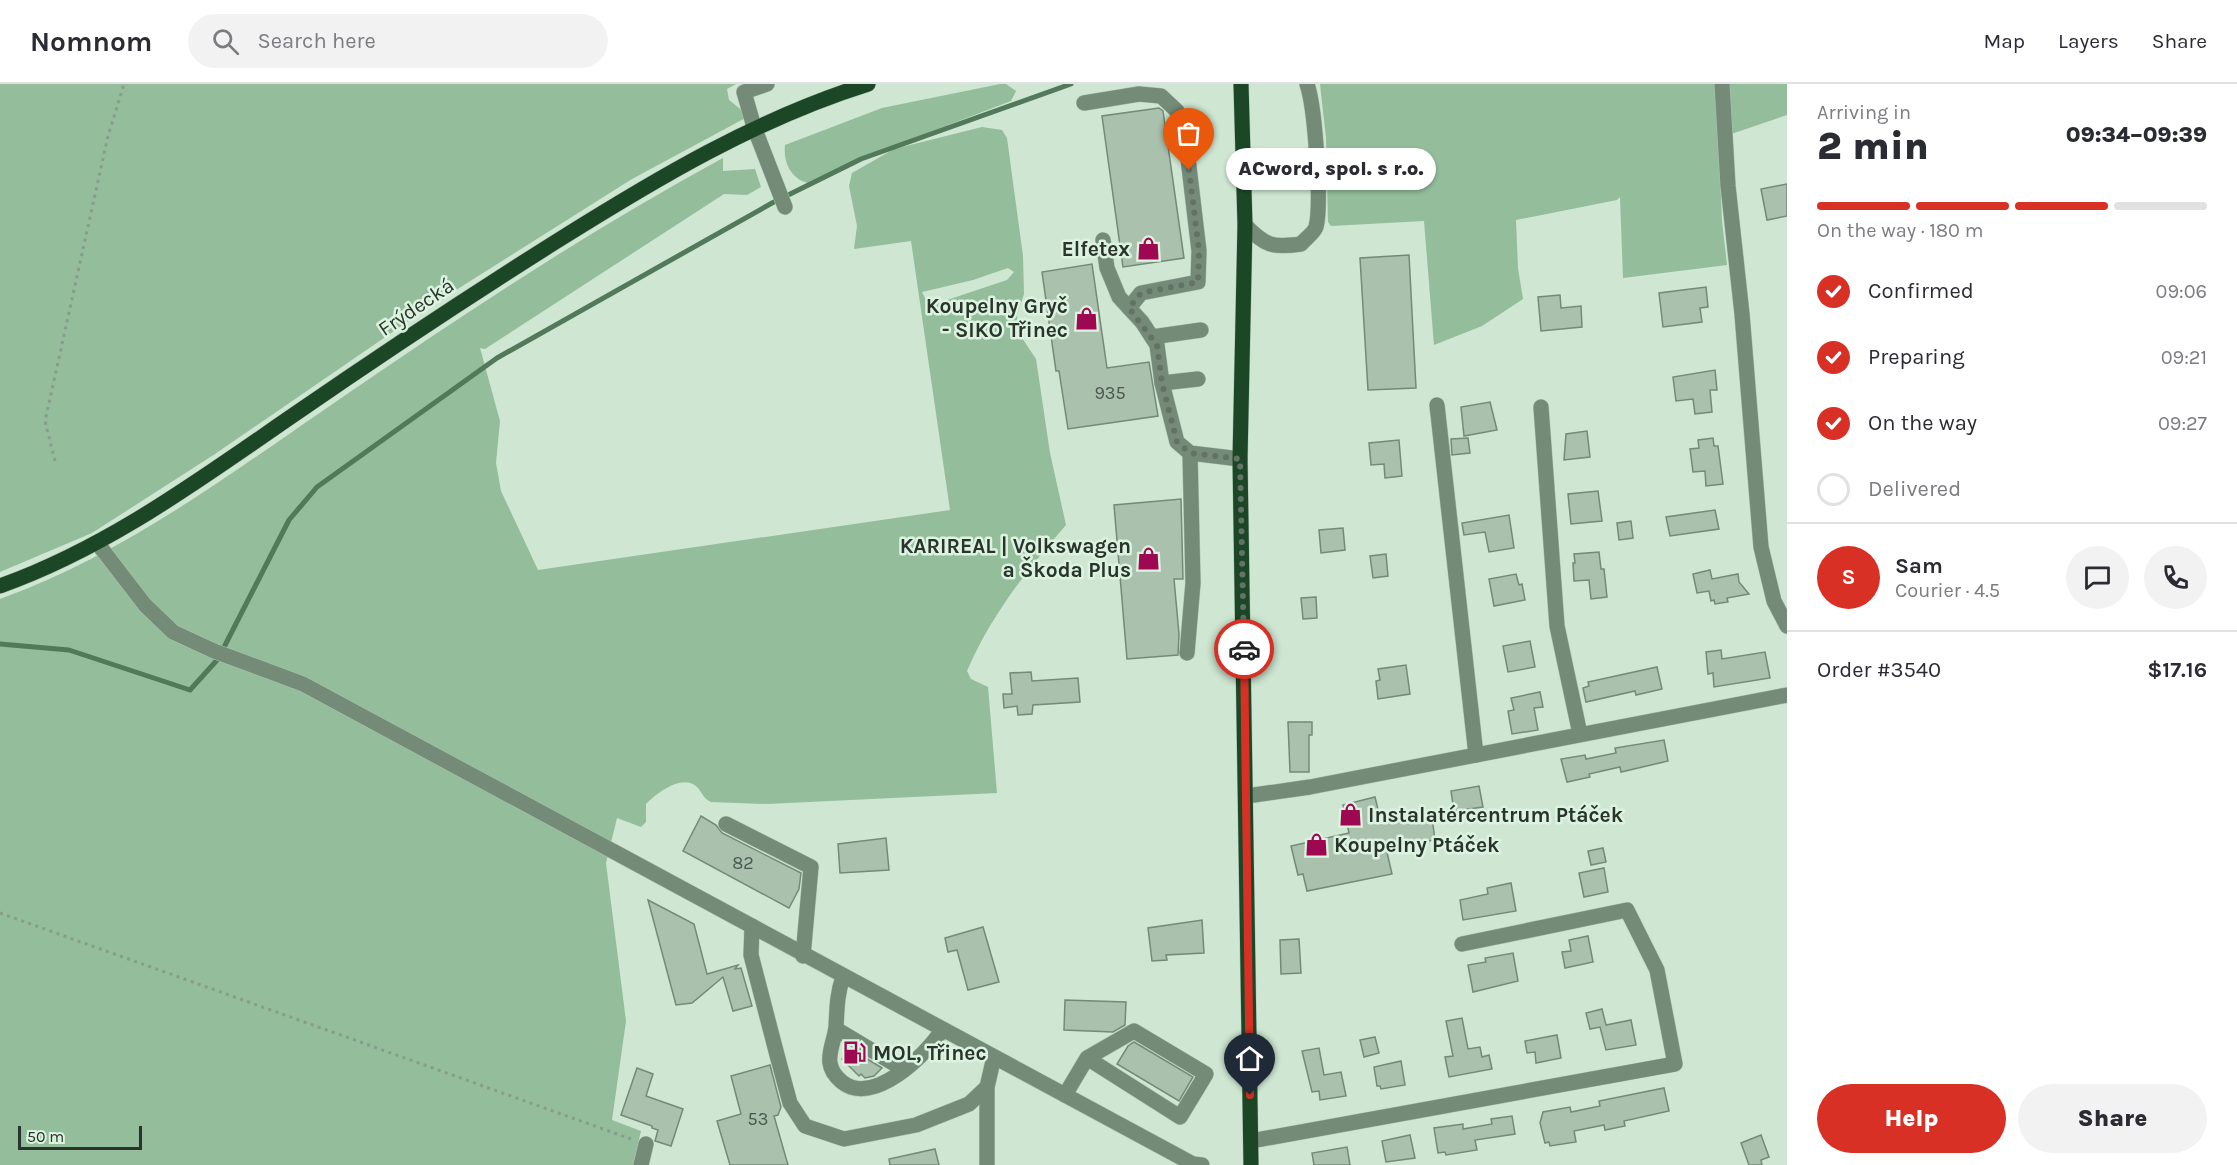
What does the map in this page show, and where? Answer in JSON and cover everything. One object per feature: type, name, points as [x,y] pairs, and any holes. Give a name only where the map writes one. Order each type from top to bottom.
[{"type":"main road","name":"Frýdecká","points":[[0,586],[33,574],[98,544],[222,464],[436,317],[639,189],[754,127],[868,84]]},
{"type":"main road","points":[[1241,84],[1245,225],[1240,459],[1251,1165]]},
{"type":"street","points":[[767,84],[744,92],[754,127],[785,207]]},
{"type":"street","points":[[1245,225],[1259,239],[1276,247],[1301,244],[1315,228],[1318,199],[1313,109],[1307,84]]},
{"type":"street","points":[[1722,84],[1728,186],[1742,314],[1761,547],[1774,601],[1787,626]]},
{"type":"street","points":[[1084,103],[1139,94],[1161,96],[1177,111],[1186,150],[1199,251],[1198,282],[1141,293],[1129,308]]},
{"type":"street","points":[[1103,240],[1107,268],[1119,297],[1157,345],[1162,383],[1177,442],[1190,453],[1240,459]]},
{"type":"street","points":[[1152,338],[1201,330]]},
{"type":"street","points":[[1162,383],[1198,379]]},
{"type":"street","points":[[1437,405],[1476,755]]},
{"type":"street","points":[[1541,407],[1557,626],[1580,734]]},
{"type":"street","points":[[1187,653],[1193,583],[1190,453]]},
{"type":"street","points":[[98,544],[145,605],[173,632],[220,653],[303,684],[752,926],[803,956],[1193,1164],[1202,1165]]},
{"type":"street","points":[[1247,796],[1310,787],[1787,695]]},
{"type":"street","points":[[726,824],[811,867],[803,956]]},
{"type":"street","points":[[1251,1141],[1675,1064],[1657,970],[1627,910],[1462,944]]},
{"type":"street","points":[[752,926],[751,955],[777,1055],[790,1103],[805,1126],[844,1139],[916,1125],[969,1104],[987,1087]]},
{"type":"street","points":[[843,977],[836,996],[836,1029],[829,1063],[835,1077],[848,1087],[860,1090],[875,1088],[929,1050],[942,1030]]},
{"type":"street","points":[[836,1029],[903,1069]]},
{"type":"street","points":[[1065,1095],[1087,1058],[1134,1031],[1206,1074],[1180,1117],[1087,1058]]},
{"type":"street","points":[[987,1165],[987,1087],[994,1057]]},
{"type":"street","points":[[641,1165],[646,1144]]},
{"type":"path","points":[[55,461],[45,421],[108,136],[124,84]]},
{"type":"path","points":[[0,913],[646,1144]]},
{"type":"green space","points":[[0,84],[736,84],[727,89],[729,100],[749,116],[632,179],[429,307],[215,454],[92,533],[0,572]]},
{"type":"green space","points":[[1006,84],[1016,91],[1011,101],[870,155],[808,183],[797,178],[789,169],[785,158],[785,145],[882,108]]},
{"type":"green space","points":[[1320,84],[1716,84],[1722,221],[1727,265],[1623,278],[1620,197],[1617,200],[1516,220],[1518,268],[1523,299],[1482,326],[1434,345],[1424,221],[1331,226],[1328,222],[1326,138]]},
{"type":"green space","points":[[1729,84],[1787,84],[1787,115],[1731,134]]},
{"type":"green space","points":[[982,127],[1002,130],[1007,138],[1023,256],[1024,294],[1017,315],[1018,332],[1036,359],[1050,453],[1066,525],[1011,594],[987,631],[967,671],[971,679],[988,687],[997,793],[767,804],[711,802],[698,788],[685,782],[670,786],[646,804],[646,822],[641,827],[617,818],[606,863],[626,1021],[612,1120],[641,1131],[633,1165],[0,1165],[0,599],[93,558],[181,507],[487,300],[627,212],[723,158],[723,171],[755,169],[761,187],[747,195],[724,194],[485,349],[480,348],[500,421],[496,463],[501,491],[538,570],[950,510],[911,241],[854,249],[857,226],[849,186],[852,173],[894,149]],"holes":[[[1008,268],[1014,272],[1007,280],[938,303],[927,302],[922,292],[973,280]]]},
{"type":"building","points":[[1159,108],[1163,111],[1184,258],[1123,267],[1102,116]]},
{"type":"building","points":[[1787,184],[1787,216],[1767,220],[1761,189]]},
{"type":"building","points":[[1409,255],[1416,388],[1368,390],[1360,258]]},
{"type":"building","points":[[1092,264],[1107,368],[1149,362],[1158,416],[1068,429],[1059,371],[1056,371],[1042,272]]},
{"type":"building","points":[[1706,287],[1708,307],[1700,308],[1702,322],[1663,327],[1659,293]]},
{"type":"building","points":[[1560,295],[1561,308],[1581,306],[1582,327],[1541,331],[1538,297]]},
{"type":"building","points":[[1715,370],[1717,390],[1710,390],[1712,412],[1695,414],[1693,399],[1676,401],[1673,377]]},
{"type":"building","points":[[1490,402],[1497,430],[1464,436],[1461,407]]},
{"type":"building","points":[[1587,431],[1590,457],[1564,460],[1566,434]]},
{"type":"building","points":[[1468,438],[1470,453],[1452,455],[1451,439]]},
{"type":"building","points":[[1713,438],[1714,446],[1718,446],[1723,484],[1706,486],[1705,471],[1693,472],[1690,449],[1699,448],[1698,440]]},
{"type":"building","points":[[1399,440],[1402,476],[1385,478],[1384,464],[1371,465],[1369,443]]},
{"type":"building","points":[[1598,491],[1602,521],[1571,524],[1568,494]]},
{"type":"building","points":[[1181,499],[1183,579],[1174,579],[1179,634],[1178,655],[1127,659],[1114,505]]},
{"type":"building","points":[[1715,510],[1719,529],[1670,536],[1666,517]]},
{"type":"building","points":[[1509,515],[1514,548],[1489,552],[1485,532],[1464,535],[1462,523]]},
{"type":"building","points":[[1631,521],[1633,538],[1619,540],[1617,523]]},
{"type":"building","points":[[1343,528],[1345,550],[1321,553],[1319,530]]},
{"type":"building","points":[[1599,552],[1601,569],[1604,569],[1607,597],[1591,599],[1589,580],[1574,581],[1574,554]]},
{"type":"building","points":[[1386,554],[1388,576],[1373,578],[1370,556]]},
{"type":"building","points":[[1710,570],[1712,579],[1738,574],[1739,582],[1749,594],[1727,598],[1728,602],[1715,604],[1714,600],[1711,601],[1709,591],[1697,593],[1693,574]]},
{"type":"building","points":[[1516,574],[1519,585],[1522,584],[1525,600],[1494,606],[1489,579]]},
{"type":"building","points":[[1316,597],[1317,618],[1303,619],[1301,598]]},
{"type":"building","points":[[1530,641],[1535,667],[1508,672],[1503,646]]},
{"type":"building","points":[[1721,650],[1722,659],[1765,652],[1770,678],[1714,687],[1713,673],[1708,674],[1706,652]]},
{"type":"building","points":[[1406,665],[1410,694],[1378,699],[1376,681],[1380,680],[1378,669]]},
{"type":"building","points":[[1657,667],[1662,689],[1636,695],[1635,691],[1586,702],[1583,688],[1589,686],[1588,682]]},
{"type":"building","points":[[1031,672],[1032,681],[1078,678],[1080,702],[1033,705],[1032,714],[1018,715],[1017,706],[1004,708],[1003,694],[1012,694],[1010,673]]},
{"type":"building","points":[[1540,692],[1543,707],[1534,708],[1538,730],[1512,734],[1508,711],[1514,710],[1511,698]]},
{"type":"building","points":[[1288,722],[1312,722],[1312,735],[1309,735],[1309,772],[1290,772]]},
{"type":"building","points":[[1664,740],[1668,761],[1621,772],[1620,767],[1567,782],[1561,759],[1585,755],[1586,759],[1616,753],[1615,748]]},
{"type":"building","points":[[1479,786],[1483,807],[1454,811],[1451,791]]},
{"type":"building","points":[[1375,797],[1380,818],[1431,810],[1435,840],[1386,848],[1392,874],[1307,891],[1303,874],[1298,875],[1291,846],[1349,833],[1343,805]]},
{"type":"building","points":[[701,816],[716,825],[722,833],[801,873],[799,889],[789,908],[683,851]]},
{"type":"building","points":[[886,838],[889,870],[840,873],[838,844]]},
{"type":"building","points":[[1603,848],[1606,862],[1591,865],[1588,851]]},
{"type":"building","points":[[1604,868],[1608,892],[1584,897],[1579,873]]},
{"type":"building","points":[[1511,883],[1516,911],[1463,920],[1460,900],[1488,894],[1487,888]]},
{"type":"building","points":[[648,900],[694,924],[707,974],[738,965],[735,969],[741,968],[752,1006],[733,1011],[723,977],[692,1003],[676,1005]]},
{"type":"building","points":[[1202,920],[1204,953],[1166,955],[1167,960],[1152,961],[1148,928]]},
{"type":"building","points":[[983,927],[999,982],[968,990],[957,950],[948,952],[945,938]]},
{"type":"building","points":[[1588,936],[1593,962],[1565,968],[1562,952],[1571,951],[1569,940]]},
{"type":"building","points":[[1299,939],[1301,973],[1281,974],[1280,940]]},
{"type":"building","points":[[1513,953],[1518,981],[1473,992],[1468,965],[1486,962],[1485,958]]},
{"type":"building","points":[[1065,1000],[1126,1002],[1125,1025],[1113,1032],[1064,1030]]},
{"type":"building","points":[[1602,1009],[1606,1025],[1631,1020],[1636,1045],[1606,1050],[1600,1027],[1590,1029],[1586,1013]]},
{"type":"building","points":[[1462,1018],[1468,1049],[1480,1047],[1482,1057],[1489,1055],[1492,1069],[1449,1077],[1445,1057],[1453,1056],[1446,1021]]},
{"type":"building","points":[[1557,1035],[1561,1058],[1536,1063],[1535,1052],[1527,1053],[1525,1041]]},
{"type":"building","points":[[1375,1037],[1379,1053],[1364,1057],[1360,1040]]},
{"type":"building","points":[[1134,1042],[1193,1077],[1179,1101],[1117,1064],[1128,1046]]},
{"type":"building","points":[[1319,1048],[1324,1075],[1341,1072],[1346,1096],[1320,1100],[1319,1091],[1312,1092],[1302,1051]]},
{"type":"building","points":[[851,1049],[882,1068],[874,1076],[865,1078],[861,1074],[859,1076],[842,1059]]},
{"type":"building","points":[[1401,1061],[1405,1085],[1381,1089],[1377,1086],[1374,1067]]},
{"type":"building","points":[[770,1065],[781,1107],[778,1115],[774,1116],[788,1165],[730,1165],[717,1121],[741,1114],[731,1076]]},
{"type":"building","points":[[637,1068],[653,1074],[646,1096],[683,1109],[671,1146],[655,1141],[658,1130],[652,1126],[621,1115]]},
{"type":"building","points":[[1664,1088],[1669,1111],[1624,1121],[1625,1126],[1605,1130],[1604,1125],[1574,1131],[1576,1142],[1550,1146],[1549,1142],[1545,1143],[1540,1123],[1543,1112],[1570,1107],[1571,1112],[1600,1106],[1599,1101]]},
{"type":"building","points":[[1512,1116],[1515,1134],[1475,1140],[1477,1150],[1446,1155],[1445,1152],[1438,1153],[1434,1128],[1463,1124],[1463,1129],[1492,1124],[1491,1119]]},
{"type":"building","points":[[1410,1135],[1415,1158],[1386,1162],[1382,1141]]},
{"type":"building","points":[[1761,1135],[1769,1157],[1761,1160],[1762,1165],[1749,1165],[1741,1143]]},
{"type":"building","points":[[1347,1147],[1350,1165],[1314,1165],[1312,1153]]},
{"type":"building","points":[[935,1149],[939,1165],[890,1165],[889,1159]]},
{"type":"waterway","points":[[0,644],[69,650],[190,690],[218,659],[289,520],[317,487],[497,358],[772,203],[861,159],[1071,84]]},
{"type":"way so far","points":[[1189,170],[1199,251],[1198,282],[1141,293],[1129,308],[1142,322],[1157,345],[1162,383],[1177,442],[1190,453],[1240,459],[1244,649]]},
{"type":"place","name":"ACword, spol. s r.o.","points":[[1189,170]]},
{"type":"place","name":"Elfetex","points":[[1148,249]]},
{"type":"place","name":"Koupelny Gryč - SIKO Třinec","points":[[1086,318]]},
{"type":"place","name":"KARIREAL | Volkswagen a Škoda Plus","points":[[1149,558]]},
{"type":"place","name":"Instalatércentrum Ptáček","points":[[1350,815]]},
{"type":"place","name":"Koupelny Ptáček","points":[[1316,845]]},
{"type":"place","name":"MOL, Třinec","points":[[855,1053]]},
{"type":"route","points":[[1244,649],[1250,1095]]}]
